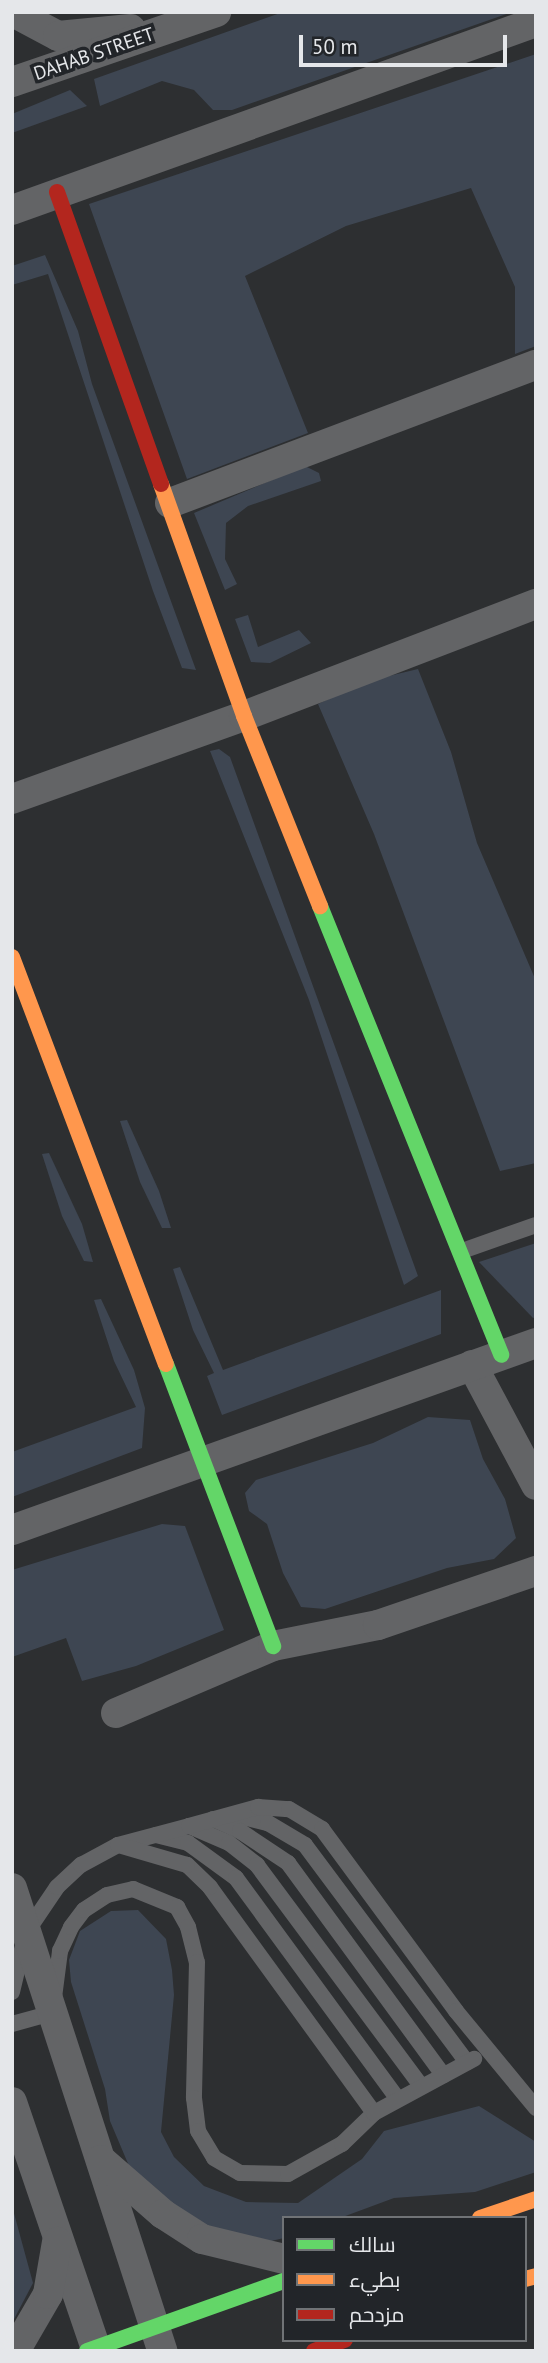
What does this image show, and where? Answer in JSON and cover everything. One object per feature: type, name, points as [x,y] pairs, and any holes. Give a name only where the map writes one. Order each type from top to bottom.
[{"type":"street","points":[[13,12],[58,36],[177,26]]},
{"type":"street","name":"DAHAB STREET","points":[[12,82],[216,12]]},
{"type":"street","points":[[12,210],[536,23]]},
{"type":"street","points":[[57,192],[244,716],[462,1251],[501,1355]]},
{"type":"street","points":[[170,503],[536,365]]},
{"type":"street","points":[[12,799],[244,716],[536,604]]},
{"type":"street","points":[[12,957],[273,1646]]},
{"type":"street","points":[[12,1530],[536,1343]]},
{"type":"street","points":[[472,1365],[536,1485]]},
{"type":"street","points":[[116,1713],[273,1646],[378,1625],[536,1571]]},
{"type":"street","points":[[12,1888],[158,2339]]},
{"type":"street","points":[[12,2102],[93,2350],[158,2339],[282,2282]]},
{"type":"street","points":[[99,2158],[163,2214],[202,2239],[282,2259]]},
{"type":"street","points":[[486,2216],[536,2199]]},
{"type":"street","points":[[15,2351],[48,2294],[58,2238]]},
{"type":"street","points":[[314,2351],[339,2342]]},
{"type":"lane","points":[[462,1251],[536,1225]]},
{"type":"lane","points":[[12,1992],[26,1933],[57,1887],[81,1865],[118,1845],[213,1819],[258,1807],[289,1809],[322,1829],[489,2052],[536,2108]]},
{"type":"lane","points":[[233,1814],[268,1823],[305,1845],[467,2062]]},
{"type":"lane","points":[[213,1819],[240,1831],[288,1863],[443,2075]]},
{"type":"lane","points":[[189,1826],[229,1843],[257,1865],[421,2086]]},
{"type":"lane","points":[[156,1835],[188,1843],[236,1878],[397,2098]]},
{"type":"lane","points":[[118,1845],[187,1865],[210,1887],[374,2113]]},
{"type":"lane","points":[[12,2024],[52,2013],[61,1951],[84,1910],[107,1895],[133,1889],[155,1895],[177,1907],[188,1927],[197,1962],[194,2098],[198,2131],[214,2158],[240,2173],[288,2175],[342,2144],[374,2113],[397,2098],[489,2052]]},
{"type":"shaded area","points":[[283,12],[512,12],[232,110],[213,110],[194,90],[162,81],[100,106],[94,79]]},
{"type":"shaded area","points":[[536,54],[536,346],[515,354],[515,287],[471,188],[346,226],[245,276],[308,433],[187,479],[89,204]]},
{"type":"shaded area","points":[[70,90],[87,106],[12,133],[12,114]]},
{"type":"shaded area","points":[[45,255],[78,331],[92,384],[196,670],[182,668],[153,591],[48,274],[12,285],[12,266]]},
{"type":"shaded area","points":[[305,466],[319,473],[321,481],[248,506],[226,523],[225,559],[237,584],[225,590],[194,513]]},
{"type":"shaded area","points":[[248,615],[258,647],[299,630],[311,643],[270,663],[251,662],[235,619]]},
{"type":"shaded area","points":[[418,669],[451,752],[477,843],[536,981],[536,1163],[500,1171],[374,834],[318,704],[368,681]]},
{"type":"shaded area","points":[[219,749],[230,757],[418,1276],[404,1285],[309,1000],[210,751]]},
{"type":"shaded area","points":[[127,1120],[159,1191],[171,1228],[162,1228],[140,1182],[120,1121]]},
{"type":"shaded area","points":[[49,1153],[82,1224],[93,1262],[84,1261],[62,1216],[42,1154]]},
{"type":"shaded area","points":[[536,1243],[536,1317],[533,1318],[479,1262]]},
{"type":"shaded area","points":[[180,1267],[223,1370],[441,1290],[441,1334],[222,1415],[207,1376],[214,1373],[193,1330],[173,1269]]},
{"type":"shaded area","points":[[101,1299],[134,1370],[145,1408],[142,1448],[12,1497],[12,1452],[136,1407],[114,1361],[94,1300]]},
{"type":"shaded area","points":[[428,1417],[470,1420],[483,1459],[505,1499],[516,1538],[494,1559],[447,1568],[325,1609],[301,1607],[283,1573],[267,1524],[249,1511],[245,1493],[256,1480],[373,1443]]},
{"type":"shaded area","points":[[162,1524],[185,1526],[224,1630],[136,1666],[82,1681],[66,1638],[12,1657],[12,1570]]},
{"type":"shaded area","points":[[138,1910],[166,1939],[174,1995],[161,2132],[174,2157],[204,2186],[246,2202],[298,2203],[362,2159],[384,2131],[479,2106],[536,2142],[536,2172],[475,2192],[394,2198],[345,2216],[282,2216],[282,2238],[254,2245],[209,2235],[132,2173],[110,2121],[105,2089],[71,1982],[69,1960],[80,1931],[111,1911]]},
{"type":"shaded area","points":[[12,2206],[33,2283],[12,2323]]},
{"type":"traffic: fast","points":[[320,906],[501,1355]]},
{"type":"traffic: fast","points":[[166,1364],[273,1646]]},
{"type":"traffic: fast","points":[[87,2351],[282,2282]]},
{"type":"traffic: slow","points":[[161,484],[244,716],[320,906]]},
{"type":"traffic: slow","points":[[12,957],[166,1364]]},
{"type":"traffic: slow","points":[[486,2216],[536,2199]]},
{"type":"traffic: slow","points":[[527,2278],[536,2276]]},
{"type":"traffic: jam","points":[[57,192],[161,484]]},
{"type":"traffic: jam","points":[[314,2351],[339,2342]]}]
